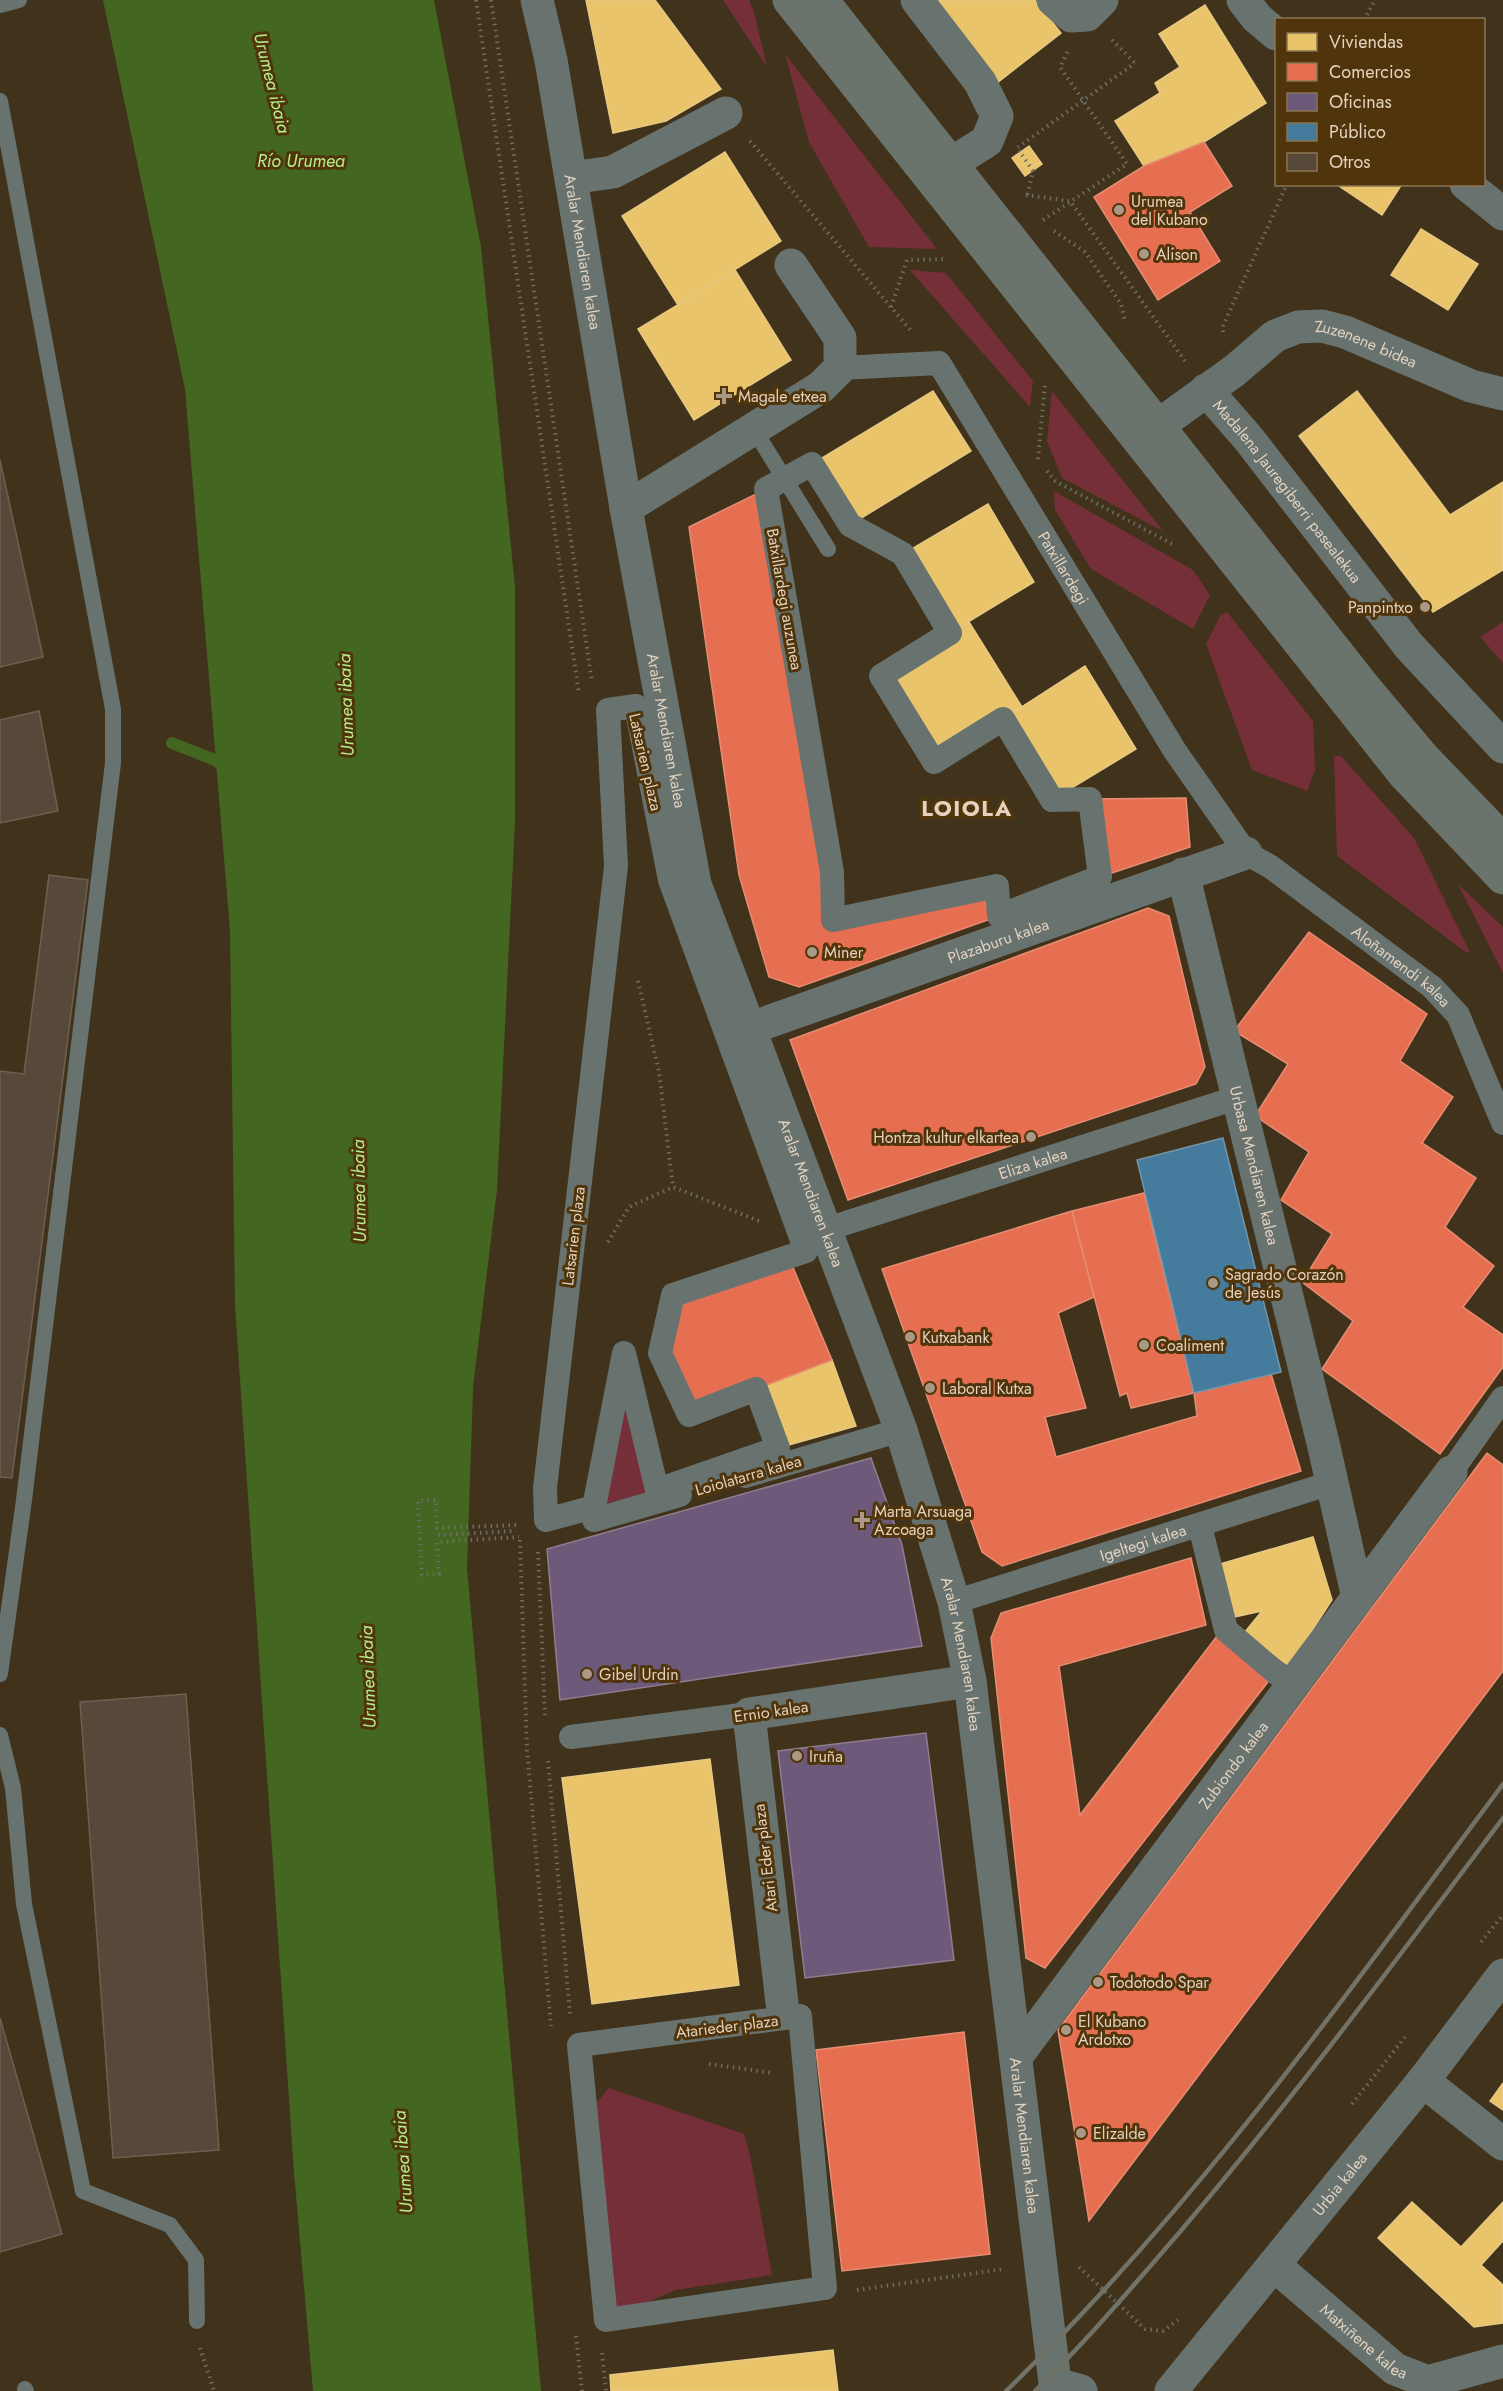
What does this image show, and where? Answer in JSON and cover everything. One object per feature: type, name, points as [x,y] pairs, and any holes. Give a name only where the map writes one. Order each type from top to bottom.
[{"type":"main road","points":[[789,0],[1403,773],[1503,878]]},
{"type":"main road","points":[[822,0],[1369,693],[1424,758],[1503,840]]},
{"type":"street","name":"Aralar Mendiaren kalea","points":[[537,0],[550,60],[626,508],[695,884],[751,1028],[814,1233],[901,1430],[954,1602],[970,1681],[1017,2057],[1064,2389]]},
{"type":"street","points":[[917,0],[980,82],[997,116],[987,141],[951,163]]},
{"type":"street","points":[[1053,0],[1071,16],[1094,8]]},
{"type":"street","points":[[1243,0],[1257,18],[1275,33]]},
{"type":"street","points":[[571,178],[613,172],[726,113]]},
{"type":"street","points":[[1468,186],[1503,214]]},
{"type":"street","points":[[626,508],[821,387],[840,368],[840,338],[791,265]]},
{"type":"street","name":"Zuzenene bidea","points":[[1206,390],[1234,371],[1275,336],[1298,327],[1322,326],[1345,332],[1471,386],[1503,394]]},
{"type":"street","name":"Patxillardegi","points":[[840,368],[939,363],[1175,751],[1246,853]]},
{"type":"street","name":"Madalena Jauregiberri pasealekua","points":[[1159,425],[1206,390],[1248,438],[1409,646],[1503,747]]},
{"type":"street","name":"Batxillardegi auzunea","points":[[812,464],[850,525],[903,554],[951,633],[881,676],[934,762],[1003,719],[1052,800],[1090,799],[1100,878],[999,916],[997,886],[833,920],[832,872],[766,489],[786,478],[812,464]]},
{"type":"street","name":"Latsarien plaza","points":[[636,706],[670,880],[814,1233],[806,1251],[673,1295],[660,1353],[689,1415],[756,1389],[778,1448],[657,1490],[624,1353],[594,1508],[546,1520],[548,1465],[616,866],[608,710],[636,706]]},
{"type":"street","name":"Plazaburu kalea","points":[[751,1028],[1246,853]]},
{"type":"street","name":"Aloñamendi kalea","points":[[1246,853],[1271,867],[1432,987],[1458,1015],[1503,1123]]},
{"type":"street","name":"Urbasa Mendiaren kalea","points":[[1183,874],[1239,1097],[1358,1598]]},
{"type":"street","name":"Eliza kalea","points":[[814,1233],[1239,1097]]},
{"type":"street","points":[[1451,1473],[1503,1398]]},
{"type":"street","name":"Loiolatarra kalea","points":[[594,1520],[901,1430]]},
{"type":"street","name":"Zubiondo kalea","points":[[1017,2057],[1451,1473]]},
{"type":"street","name":"Igeltegi kalea","points":[[954,1602],[1331,1483]]},
{"type":"street","points":[[1200,1526],[1226,1630],[1293,1687]]},
{"type":"street","name":"Ernio kalea","points":[[571,1737],[749,1714],[970,1681]]},
{"type":"street","name":"Atari Eder plaza","points":[[749,1714],[782,2002]]},
{"type":"street","name":"Urbia kalea","points":[[1171,2391],[1423,2081],[1503,1975]]},
{"type":"street","name":"Atarieder plaza","points":[[800,2016],[825,2288],[606,2320],[579,2045],[800,2016]]},
{"type":"street","points":[[1423,2081],[1503,2144]]},
{"type":"street","name":"Matxiñene kalea","points":[[1274,2265],[1395,2368],[1428,2382],[1503,2361]]},
{"type":"lane","points":[[0,4],[19,0]]},
{"type":"lane","points":[[0,101],[113,720],[113,763],[24,1500],[0,1674]]},
{"type":"lane","points":[[753,428],[828,549]]},
{"type":"lane","points":[[0,1735],[13,1788],[24,1904],[83,2192],[170,2225],[196,2260],[197,2321]]},
{"type":"path","points":[[1365,18],[1375,0]]},
{"type":"path","points":[[1020,187],[1027,196],[1070,201],[1127,164],[1060,67],[1094,8]]},
{"type":"path","points":[[1027,196],[1033,171],[1017,148],[1136,63]]},
{"type":"path","points":[[726,113],[891,307],[907,260],[953,259]]},
{"type":"path","points":[[1234,371],[1222,328],[1286,186]]},
{"type":"path","points":[[1070,201],[1206,390]]},
{"type":"path","points":[[1045,382],[1038,460],[1054,481],[1173,545]]},
{"type":"path","points":[[1006,474],[1038,460]]},
{"type":"path","points":[[638,980],[659,1072],[672,1187]]},
{"type":"path","points":[[606,1246],[629,1207],[672,1187],[814,1233]]},
{"type":"path","points":[[519,1537],[437,1542],[439,1574],[422,1575],[418,1501],[436,1500],[437,1528],[520,1524]]},
{"type":"path","points":[[438,1535],[520,1531]]},
{"type":"path","points":[[197,2321],[197,2338],[214,2391]]},
{"type":"shaded area","points":[[723,0],[749,0],[767,67]]},
{"type":"shaded area","points":[[785,54],[937,249],[869,247],[809,142]]},
{"type":"shaded area","points":[[910,270],[946,273],[1033,381],[1030,407]]},
{"type":"shaded area","points":[[1052,391],[1163,531],[1062,478],[1047,441]]},
{"type":"shaded area","points":[[1054,491],[1193,570],[1210,595],[1193,629],[1091,569],[1055,510]]},
{"type":"shaded area","points":[[1227,612],[1313,721],[1315,770],[1307,791],[1252,770],[1206,644],[1220,616]]},
{"type":"shaded area","points":[[1503,622],[1503,663],[1480,637]]},
{"type":"shaded area","points":[[1334,756],[1341,756],[1414,838],[1470,952],[1467,953],[1337,856]]},
{"type":"shaded area","points":[[1458,884],[1503,927],[1503,973]]},
{"type":"shaded area","points":[[624,1353],[657,1490],[594,1507]]},
{"type":"shaded area","points":[[609,2088],[744,2134],[772,2275],[676,2290],[606,2320],[585,2116]]},
{"type":"water","name":"Río Urumea","points":[[103,0],[434,0],[481,247],[515,587],[515,821],[497,1190],[473,1387],[467,1568],[541,2391],[313,2391],[294,2172],[235,1305],[230,930],[185,389]]},
{"type":"building: Viviendas","points":[[586,0],[655,0],[721,89],[666,121],[613,133]]},
{"type":"building: Viviendas","points":[[931,0],[1035,0],[1061,33],[997,83]]},
{"type":"building: Viviendas","points":[[1205,5],[1266,103],[1204,142],[1144,166],[1115,121],[1160,93],[1155,83],[1180,67],[1159,34]]},
{"type":"building: Viviendas","points":[[1029,146],[1042,164],[1025,176],[1012,158]]},
{"type":"building: Viviendas","points":[[725,152],[781,241],[678,305],[622,216]]},
{"type":"building: Viviendas","points":[[1339,186],[1401,186],[1382,215]]},
{"type":"building: Viviendas","points":[[1421,229],[1478,264],[1448,310],[1391,275]]},
{"type":"building: Viviendas","points":[[735,270],[791,360],[694,420],[638,329]]},
{"type":"building: Viviendas","points":[[933,391],[971,451],[850,525],[812,464]]},
{"type":"building: Viviendas","points":[[1357,391],[1450,515],[1503,482],[1503,570],[1433,612],[1299,436]]},
{"type":"building: Viviendas","points":[[988,504],[1034,582],[950,633],[903,554]]},
{"type":"building: Viviendas","points":[[969,622],[1022,707],[934,762],[881,676]]},
{"type":"building: Viviendas","points":[[1085,666],[1136,749],[1052,800],[1003,719]]},
{"type":"building: Viviendas","points":[[832,1360],[856,1426],[778,1448],[756,1389]]},
{"type":"building: Viviendas","points":[[1313,1537],[1332,1600],[1289,1666],[1244,1633],[1262,1611],[1234,1617],[1220,1564]]},
{"type":"building: Viviendas","points":[[710,1759],[739,1985],[592,2004],[562,1778]]},
{"type":"building: Viviendas","points":[[1503,2083],[1503,2110],[1490,2101]]},
{"type":"building: Viviendas","points":[[1412,2202],[1461,2247],[1503,2202],[1503,2241],[1481,2265],[1503,2285],[1503,2323],[1474,2327],[1378,2238]]},
{"type":"building: Viviendas","points":[[833,2350],[838,2391],[611,2391],[610,2375]]},
{"type":"building: Comercios","points":[[1204,142],[1232,186],[1190,212],[1220,261],[1158,300],[1094,197],[1144,166]]},
{"type":"building: Comercios","points":[[766,489],[833,920],[997,886],[999,916],[799,987],[769,977],[739,875],[689,527]]},
{"type":"building: Comercios","points":[[1186,798],[1190,847],[1100,877],[1090,799]]},
{"type":"building: Comercios","points":[[1148,908],[1169,916],[1205,1067],[1196,1084],[848,1200],[790,1040]]},
{"type":"building: Comercios","points":[[1309,932],[1427,1014],[1400,1061],[1453,1097],[1422,1143],[1476,1178],[1445,1227],[1494,1266],[1463,1307],[1503,1335],[1503,1367],[1440,1454],[1322,1369],[1353,1321],[1302,1282],[1332,1234],[1281,1200],[1309,1152],[1255,1116],[1288,1064],[1234,1031]]},
{"type":"building: Comercios","name":"Coaliment","points":[[1144,1193],[1194,1393],[1131,1408],[1127,1393],[1120,1396],[1072,1211]]},
{"type":"building: Comercios","points":[[1072,1211],[1094,1297],[1058,1313],[1086,1408],[1045,1417],[1056,1457],[1197,1416],[1194,1393],[1271,1374],[1301,1471],[1002,1566],[982,1552],[882,1269]]},
{"type":"building: Comercios","points":[[789,1258],[832,1360],[689,1415],[660,1353],[673,1295]]},
{"type":"building: Comercios","points":[[1487,1453],[1503,1465],[1503,1671],[1089,2221],[1058,2030]]},
{"type":"building: Comercios","points":[[1191,1558],[1206,1625],[1059,1666],[1080,1815],[1217,1636],[1271,1678],[1045,1968],[1026,1958],[991,1638],[1001,1613]]},
{"type":"building: Comercios","points":[[964,2032],[990,2254],[842,2271],[816,2050]]},
{"type":"building: Oficinas","points":[[871,1458],[902,1545],[922,1646],[560,1700],[547,1549]]},
{"type":"building: Oficinas","points":[[926,1733],[954,1960],[805,1978],[778,1751]]},
{"type":"building: Público","name":"Sagrado Corazón de Jesús","points":[[1223,1138],[1281,1372],[1194,1393],[1137,1160]]},
{"type":"building: Otros","points":[[0,460],[43,657],[0,667]]},
{"type":"building: Otros","points":[[39,711],[58,811],[0,823],[0,720]]},
{"type":"building: Otros","points":[[49,875],[88,880],[12,1478],[0,1477],[0,1071],[24,1074]]},
{"type":"building: Otros","points":[[186,1694],[219,2150],[113,2158],[80,1702]]},
{"type":"building: Otros","points":[[0,2018],[62,2234],[0,2252]]},
{"type":"waterway","points":[[172,743],[215,760],[228,769]]},
{"type":"railway","points":[[1006,2391],[1075,2321],[1205,2174],[1327,2020],[1503,1784]]},
{"type":"railway","points":[[1035,2391],[1109,2314],[1263,2131],[1503,1818]]},
{"type":"place","name":"Urumea del Kubano","points":[[1119,210]]},
{"type":"place","name":"Alison","points":[[1144,254]]},
{"type":"place","name":"Magale etxea","points":[[724,396]]},
{"type":"place","name":"Panpintxo","points":[[1425,607]]},
{"type":"place","name":"Miner","points":[[812,952]]},
{"type":"place","name":"Hontza kultur elkartea","points":[[1031,1137]]},
{"type":"place","name":"Sagrado Corazón de Jesús","points":[[1213,1283]]},
{"type":"place","name":"Kutxabank","points":[[910,1337]]},
{"type":"place","name":"Coaliment","points":[[1144,1345]]},
{"type":"place","name":"Laboral Kutxa","points":[[930,1388]]},
{"type":"place","name":"Marta Arsuaga Azcoaga","points":[[862,1520]]},
{"type":"place","name":"Gibel Urdin","points":[[587,1674]]},
{"type":"place","name":"Iruña","points":[[797,1756]]},
{"type":"place","name":"Todotodo Spar","points":[[1098,1982]]},
{"type":"place","name":"El Kubano Ardotxo","points":[[1066,2030]]},
{"type":"place","name":"Elizalde","points":[[1081,2133]]},
{"type":"district","name":"LOIOLA","points":[[967,808]]},
{"type":"water label","name":"Urumea ibaia","points":[[272,83]]},
{"type":"water label","name":"Urumea ibaia","points":[[346,705]]},
{"type":"water label","name":"Urumea ibaia","points":[[359,1191]]},
{"type":"water label","name":"Urumea ibaia","points":[[368,1677]]},
{"type":"water label","name":"Urumea ibaia","points":[[403,2162]]}]
